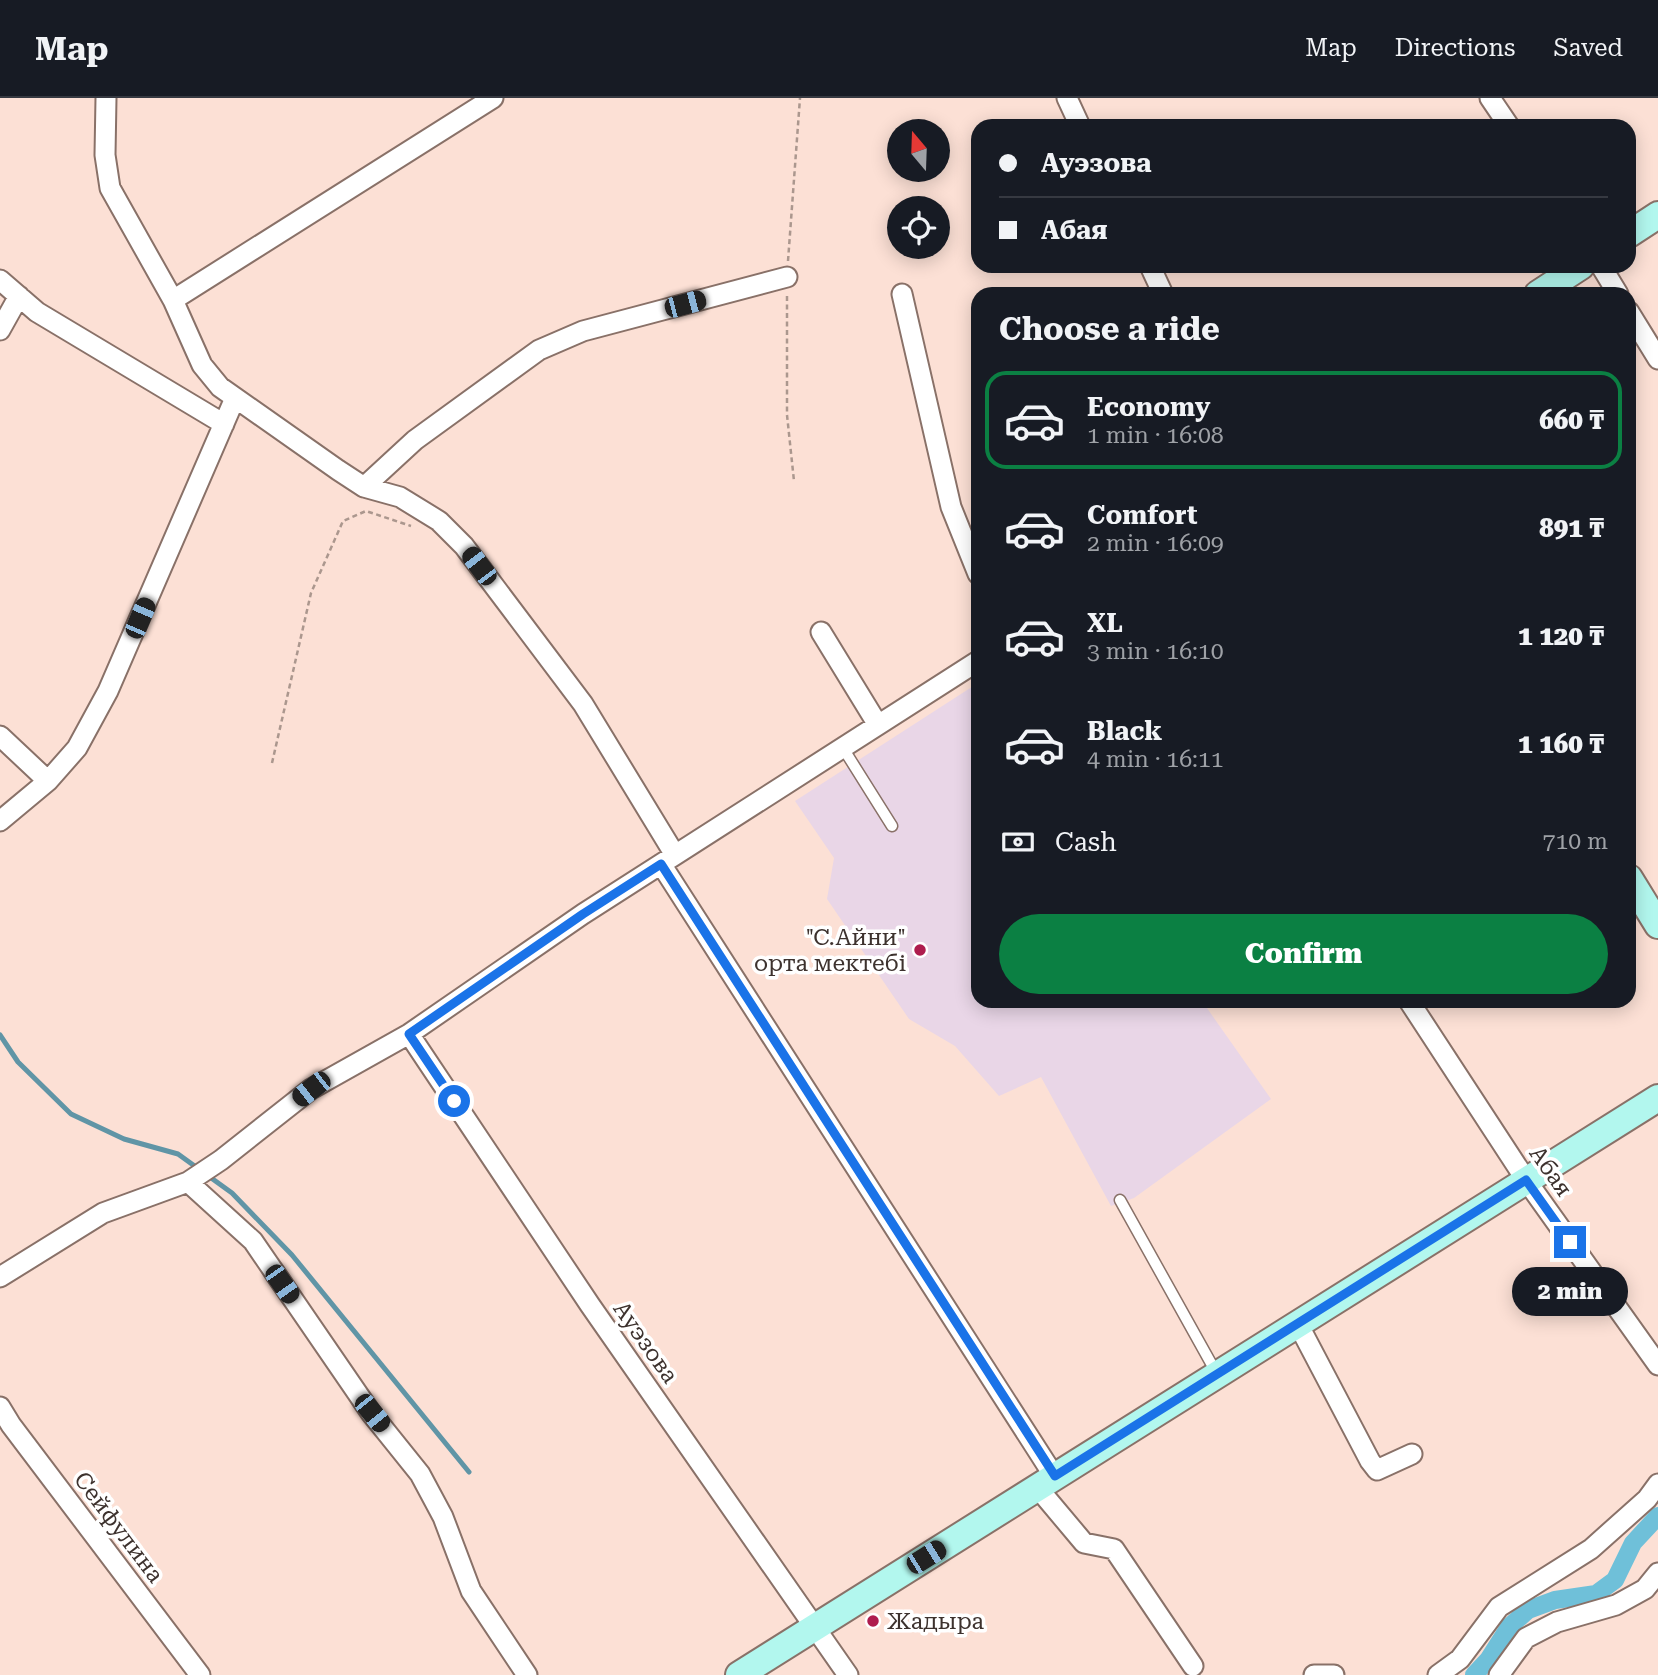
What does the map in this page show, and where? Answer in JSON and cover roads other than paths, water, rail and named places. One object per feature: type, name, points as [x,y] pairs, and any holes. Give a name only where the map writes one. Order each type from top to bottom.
[{"type":"main road","points":[[1636,229],[1658,215]]},
{"type":"main road","points":[[1549,287],[1570,273]]},
{"type":"main road","points":[[1636,889],[1658,925]]},
{"type":"main road","points":[[739,1675],[1658,1098]]},
{"type":"street","points":[[106,98],[105,155],[110,188],[173,300],[202,365],[219,387],[364,488],[400,497],[439,521],[464,546],[583,704],[668,860],[1084,1543],[1114,1549],[1193,1666]]},
{"type":"street","points":[[173,300],[493,98]]},
{"type":"street","points":[[1067,98],[1077,119]]},
{"type":"street","points":[[1490,98],[1504,119]]},
{"type":"street","points":[[364,488],[415,440],[539,350],[583,331],[786,277]]},
{"type":"street","points":[[0,280],[37,312],[224,424]]},
{"type":"street","points":[[902,294],[951,507],[971,557]]},
{"type":"street","points":[[0,330],[19,296]]},
{"type":"street","points":[[1636,323],[1658,359]]},
{"type":"street","points":[[0,821],[48,781],[77,748],[108,691],[235,398]]},
{"type":"street","points":[[821,632],[878,725]]},
{"type":"street","points":[[0,1277],[103,1213],[188,1182],[221,1160],[311,1089],[409,1034],[583,914],[971,665]]},
{"type":"street","points":[[0,736],[48,781]]},
{"type":"street","name":"Абая","points":[[1414,1008],[1526,1180],[1658,1365]]},
{"type":"street","name":"Ауэзова","points":[[409,1034],[582,1294],[848,1675]]},
{"type":"street","points":[[188,1182],[253,1241],[372,1413],[420,1474],[443,1517],[471,1591],[527,1675]]},
{"type":"street","points":[[1298,1324],[1377,1470],[1412,1454]]},
{"type":"street","name":"Сейфулина","points":[[0,1407],[200,1675]]},
{"type":"street","points":[[1438,1675],[1460,1659],[1499,1607],[1591,1549],[1647,1499],[1658,1485]]},
{"type":"street","points":[[1499,1675],[1526,1638],[1557,1622],[1616,1605],[1645,1589],[1658,1573]]},
{"type":"street","points":[[1314,1675],[1334,1675]]},
{"type":"lane","points":[[843,747],[892,826]]},
{"type":"lane","points":[[1120,1200],[1217,1374]]},
{"type":"waterway","points":[[0,1035],[18,1062],[71,1114],[124,1139],[178,1154],[232,1193],[292,1255],[469,1472]]},
{"type":"waterway","points":[[1474,1675],[1488,1660],[1509,1627],[1528,1610],[1555,1600],[1596,1594],[1615,1580],[1633,1543],[1658,1516]]},
{"type":"place","name":"\"С.Айни\" орта мектебі","points":[[920,950]]},
{"type":"place","name":"Жадыра","points":[[873,1621]]}]
